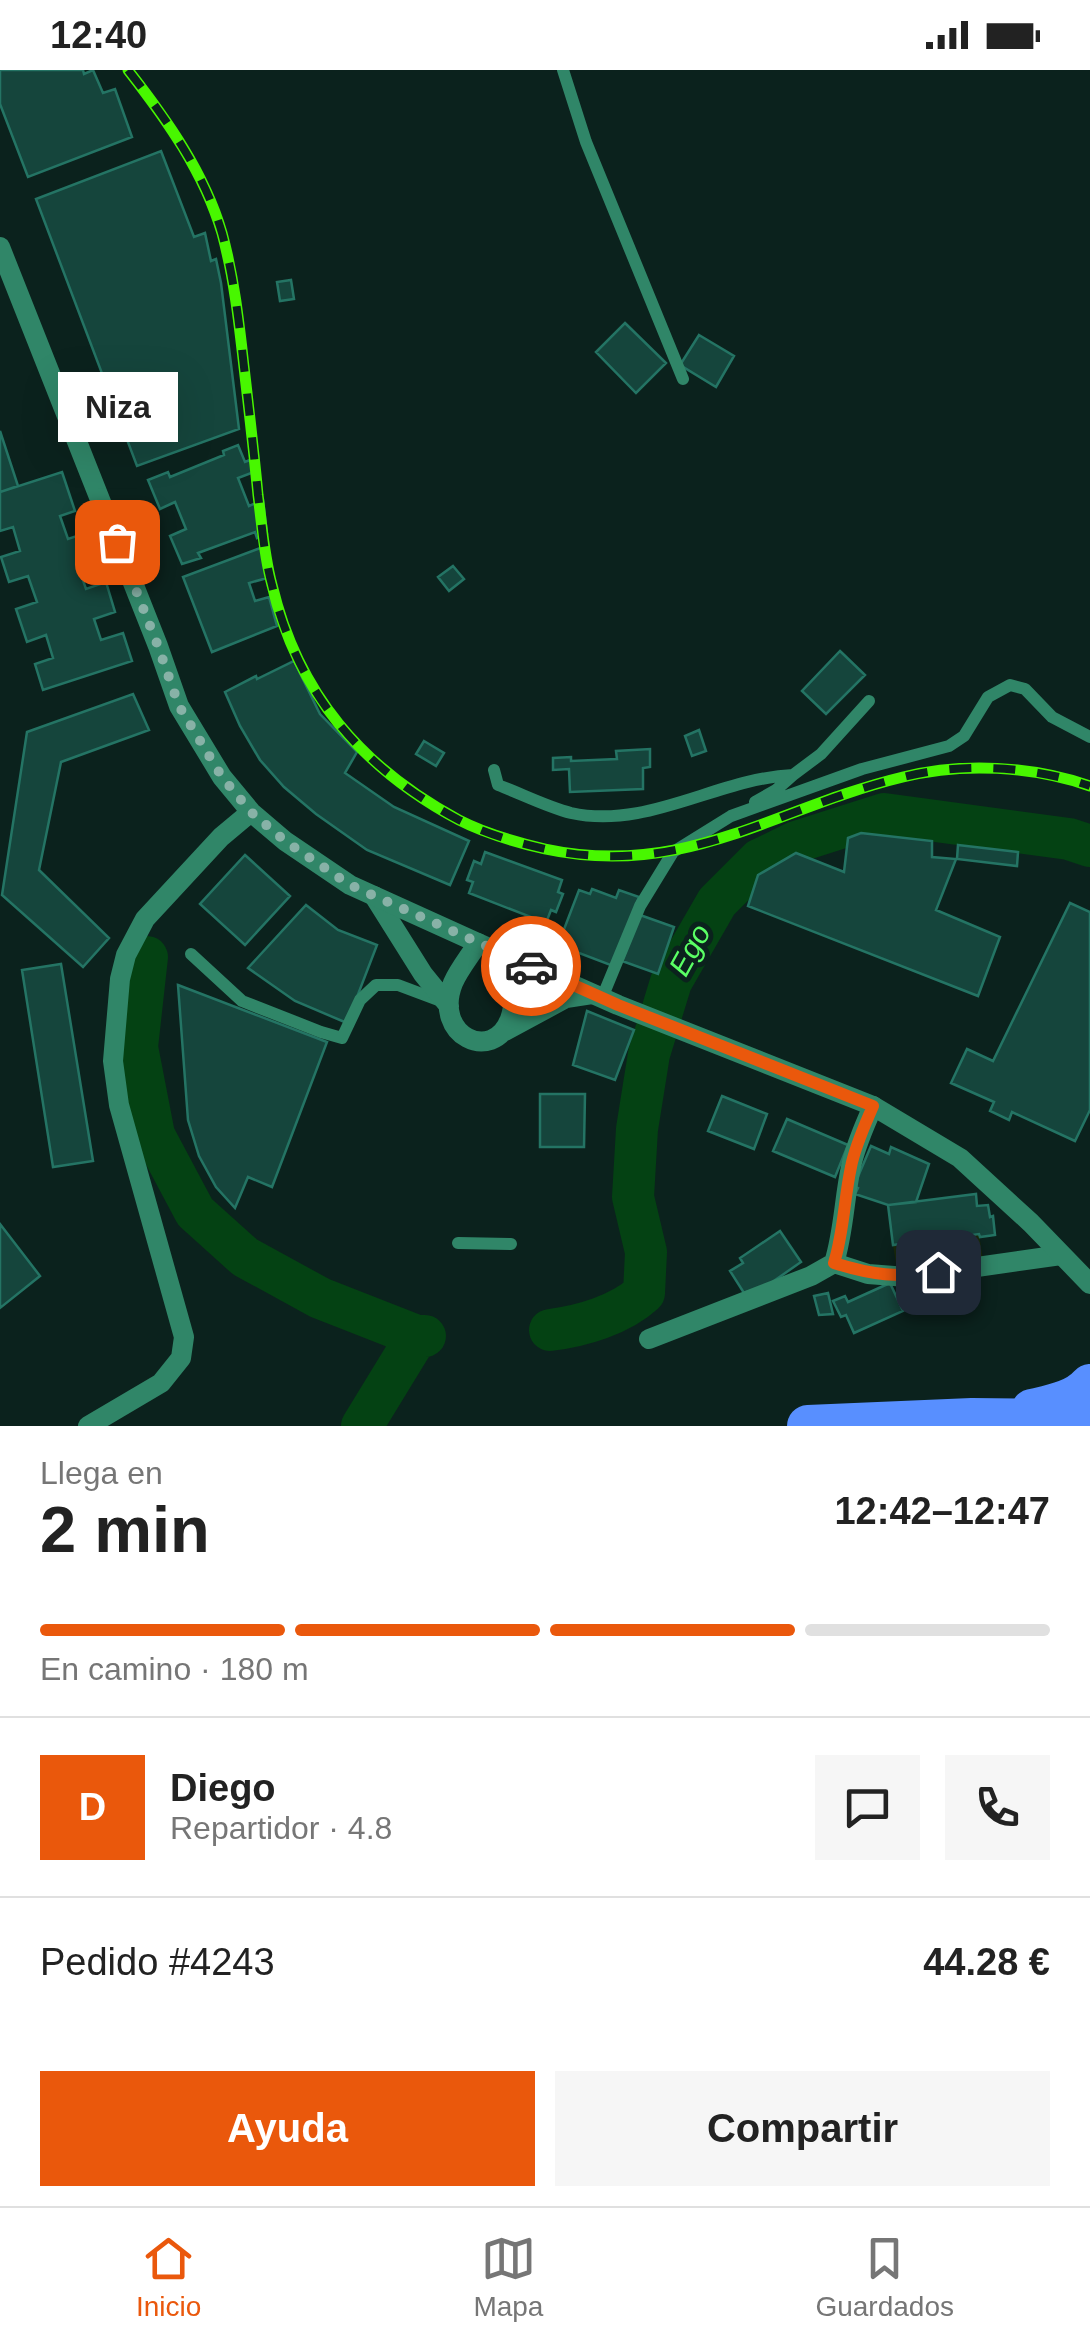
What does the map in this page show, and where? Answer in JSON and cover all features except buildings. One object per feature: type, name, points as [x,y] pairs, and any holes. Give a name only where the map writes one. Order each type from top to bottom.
[{"type":"highway","points":[[808,1426],[972,1419],[1030,1411],[1064,1402],[1083,1393],[1090,1384]]},
{"type":"highway","points":[[972,1419],[1048,1423],[1090,1420]]},
{"type":"street","points":[[0,248],[179,706],[222,777],[251,812],[285,841],[350,885],[597,996],[873,1106],[960,1158],[1090,1284]]},
{"type":"street","points":[[88,1426],[161,1383],[181,1358],[184,1337],[119,1105],[113,1061],[120,979],[126,955],[145,919],[221,837],[251,812]]},
{"type":"street","points":[[374,896],[422,974],[450,1006]]},
{"type":"street","points":[[478,943],[453,984],[452,1025],[462,1037],[493,1039],[566,998],[597,996]]},
{"type":"street","points":[[504,1031],[512,1016],[514,1000],[511,957]]},
{"type":"street","points":[[649,1339],[811,1276],[834,1263],[842,1235],[852,1161],[873,1106]]},
{"type":"street","points":[[834,1263],[868,1274],[907,1277],[1062,1255]]},
{"type":"lane","points":[[563,70],[586,142],[683,379]]},
{"type":"lane","points":[[731,816],[862,770],[949,746],[964,736],[988,697],[1010,685],[1025,690],[1052,716],[1090,738]]},
{"type":"lane","points":[[597,996],[640,906],[674,852],[776,790],[821,754],[869,701]]},
{"type":"lane","points":[[494,770],[498,785],[516,792],[572,813],[616,816],[662,808],[766,776],[793,776]]},
{"type":"lane","points":[[190,954],[242,1001],[342,1038],[360,1000],[376,985],[398,985],[450,1006]]},
{"type":"lane","points":[[458,1243],[511,1244]]},
{"type":"green space","points":[[979,1234],[983,1259],[897,1270],[893,1245]]},
{"type":"waterway","name":"Ego","points":[[550,1330],[600,1318],[624,1308],[644,1293],[646,1252],[633,1197],[637,1129],[649,1054],[671,982],[717,902],[759,860],[796,842],[884,814],[1069,839],[1090,846]]},
{"type":"waterway","name":"Ego","points":[[147,957],[137,1047],[154,1135],[195,1212],[245,1257],[320,1298],[425,1336]]},
{"type":"waterway","points":[[362,1426],[417,1336]]},
{"type":"railway","points":[[128,70],[183,147],[222,233],[238,316],[265,552],[284,624],[317,694],[364,752],[393,777],[459,820],[480,829],[545,849],[596,856],[642,855],[686,848],[856,790],[926,772],[973,768],[1021,770],[1090,786]]},
{"type":"way so far","points":[[117,542],[179,706],[222,777],[251,812],[285,841],[350,885],[531,966]]},
{"type":"place","name":"Niza","points":[[117,542]]},
{"type":"route","points":[[531,966],[618,1005],[873,1106],[852,1161],[842,1235],[834,1263],[868,1274],[907,1277],[938,1272]]}]
